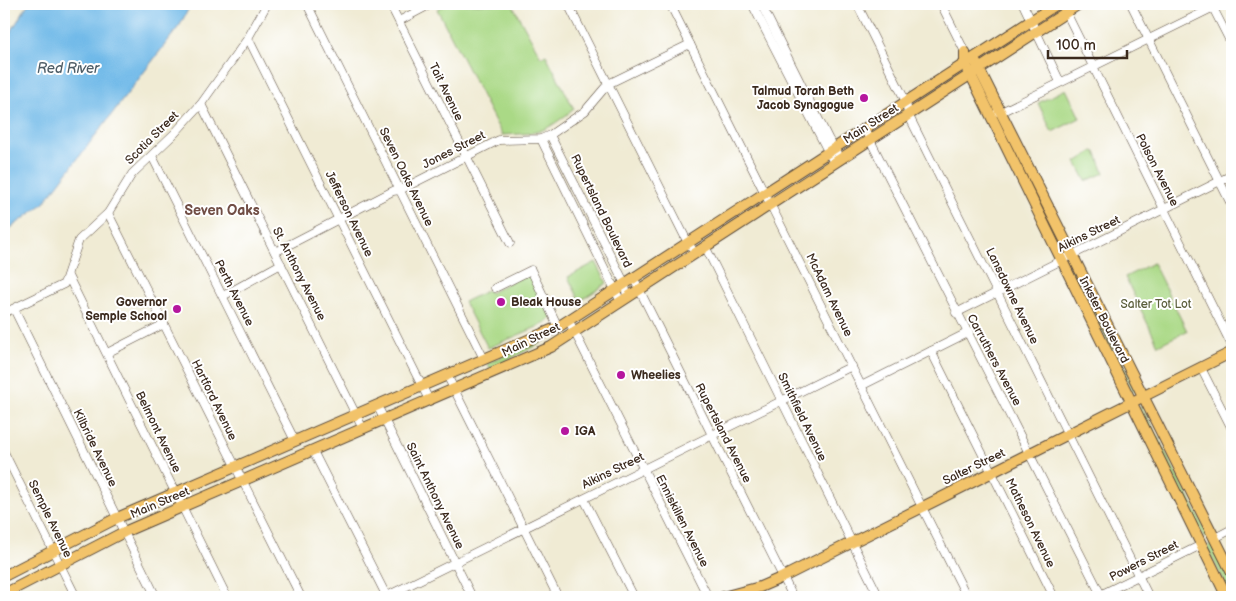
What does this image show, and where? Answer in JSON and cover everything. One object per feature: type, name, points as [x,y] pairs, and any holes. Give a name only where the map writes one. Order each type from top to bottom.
[{"type":"main road","name":"Main Street","points":[[4,576],[118,518],[558,327],[906,102],[968,58],[1057,4]]},
{"type":"main road","name":"Main Street","points":[[4,594],[59,563],[124,532],[538,352],[574,332],[624,300],[869,137],[1035,32],[1064,8],[1079,4]]},
{"type":"main road","name":"Inkster Boulevard","points":[[968,58],[1002,112],[1232,573]]},
{"type":"main road","name":"Inkster Boulevard","points":[[975,71],[988,112],[1227,597]]},
{"type":"main road","points":[[538,352],[544,341],[541,334]]},
{"type":"main road","name":"Salter Street","points":[[724,597],[760,587],[783,577],[1232,352]]},
{"type":"main road","points":[[314,451],[312,441],[317,431]]},
{"type":"main road","points":[[290,460],[296,453],[295,441]]},
{"type":"street","name":"Scotia Street","points":[[68,276],[79,240],[108,213],[128,178],[152,156],[201,104],[248,38],[267,4]]},
{"type":"street","name":"Seven Oaks Avenue","points":[[308,4],[484,359]]},
{"type":"street","name":"Tait Avenue","points":[[390,4],[510,243]]},
{"type":"street","points":[[399,21],[431,4]]},
{"type":"street","points":[[568,4],[688,243],[695,253]]},
{"type":"street","name":"McAdam Avenue","points":[[670,4],[967,597]]},
{"type":"street","points":[[752,4],[837,160]]},
{"type":"street","points":[[761,4],[831,150]]},
{"type":"street","name":"Lansdowne Avenue","points":[[857,4],[906,102],[908,114],[1149,597]]},
{"type":"street","name":"Inkster Boulevard","points":[[942,4],[968,58]]},
{"type":"street","points":[[1023,4],[1060,82]]},
{"type":"street","points":[[1131,4],[1232,206]]},
{"type":"street","points":[[988,112],[1002,112],[1215,5],[1232,45]]},
{"type":"street","name":"Polson Avenue","points":[[1064,8],[1232,346]]},
{"type":"street","name":"Jefferson Avenue","points":[[248,38],[429,400]]},
{"type":"street","name":"Jones Street","points":[[275,252],[338,218],[393,191],[400,190],[499,140],[541,139],[550,135],[584,110],[608,84],[690,44]]},
{"type":"street","name":"St. Anthony Avenue","points":[[201,104],[363,429]]},
{"type":"street","name":"Rupertsland Boulevard","points":[[550,135],[629,282],[624,300]]},
{"type":"street","name":"Carruthers Avenue","points":[[869,137],[956,313],[969,332],[1030,453],[1100,596]]},
{"type":"street","name":"Rupertsland Boulevard","points":[[541,139],[616,290],[624,300]]},
{"type":"street","name":"Perth Avenue","points":[[152,156],[295,441]]},
{"type":"street","name":"Aikins Street","points":[[956,313],[1232,175]]},
{"type":"street","name":"Hartford Avenue","points":[[108,213],[300,597]]},
{"type":"street","name":"Smithfield Avenue","points":[[704,246],[879,597]]},
{"type":"street","points":[[223,296],[281,264]]},
{"type":"street","points":[[495,288],[531,270],[558,327]]},
{"type":"street","points":[[4,313],[61,286],[68,276]]},
{"type":"street","name":"Belmont Avenue","points":[[68,276],[227,597]]},
{"type":"street","name":"Rupertsland Avenue","points":[[629,282],[639,290],[793,597]]},
{"type":"street","name":"Kilbride Avenue","points":[[14,309],[156,597]]},
{"type":"street","name":"Enniskillen Avenue","points":[[569,321],[708,597]]},
{"type":"street","points":[[107,353],[164,324]]},
{"type":"street","points":[[862,386],[969,332]]},
{"type":"street","name":"Matheson Avenue","points":[[931,351],[1054,597]]},
{"type":"street","name":"Aikins Street","points":[[386,597],[852,366]]},
{"type":"street","points":[[1201,368],[1232,428]]},
{"type":"street","points":[[447,375],[558,597]]},
{"type":"street","name":"Saint Anthony Avenue","points":[[377,405],[472,597]]},
{"type":"street","points":[[314,451],[386,597]]},
{"type":"street","name":"Semple Avenue","points":[[4,452],[76,597]]},
{"type":"street","points":[[584,498],[634,597]]},
{"type":"street","points":[[1215,538],[1232,529]]},
{"type":"street","name":"Powers Street","points":[[1100,596],[1201,545]]},
{"type":"green space","points":[[448,4],[512,4],[541,57],[546,55],[574,109],[541,131],[502,135],[437,9]]},
{"type":"green space","points":[[1066,89],[1080,118],[1052,132],[1038,103]]},
{"type":"green space","points":[[1093,151],[1096,152],[1104,173],[1086,181],[1076,162]]},
{"type":"green space","points":[[1069,258],[1136,389],[1134,392],[1132,392],[1066,261]]},
{"type":"green space","points":[[596,262],[607,283],[580,301],[568,277]]},
{"type":"green space","name":"Salter Tot Lot","points":[[1153,263],[1187,331],[1158,345],[1125,277]]},
{"type":"green space","name":"Bleak House","points":[[523,275],[532,276],[553,317],[544,324],[488,348],[464,302],[488,290],[490,293]]},
{"type":"green space","points":[[541,338],[541,343],[490,369],[488,363]]},
{"type":"green space","points":[[1141,405],[1209,536],[1204,538],[1139,408]]},
{"type":"green space","points":[[1211,543],[1216,545],[1232,579],[1232,597],[1207,548]]},
{"type":"water","name":"Red River","points":[[28,4],[191,4],[180,25],[43,204],[4,233],[4,43]]},
{"type":"place","name":"Talmud Torah Beth Jacob Synagogue","points":[[864,98]]},
{"type":"place","name":"Bleak House","points":[[501,302]]},
{"type":"place","name":"Governor Semple School","points":[[177,309]]},
{"type":"place","name":"Wheelies","points":[[621,375]]},
{"type":"place","name":"IGA","points":[[565,431]]},
{"type":"district","name":"Seven Oaks","points":[[222,210]]}]
